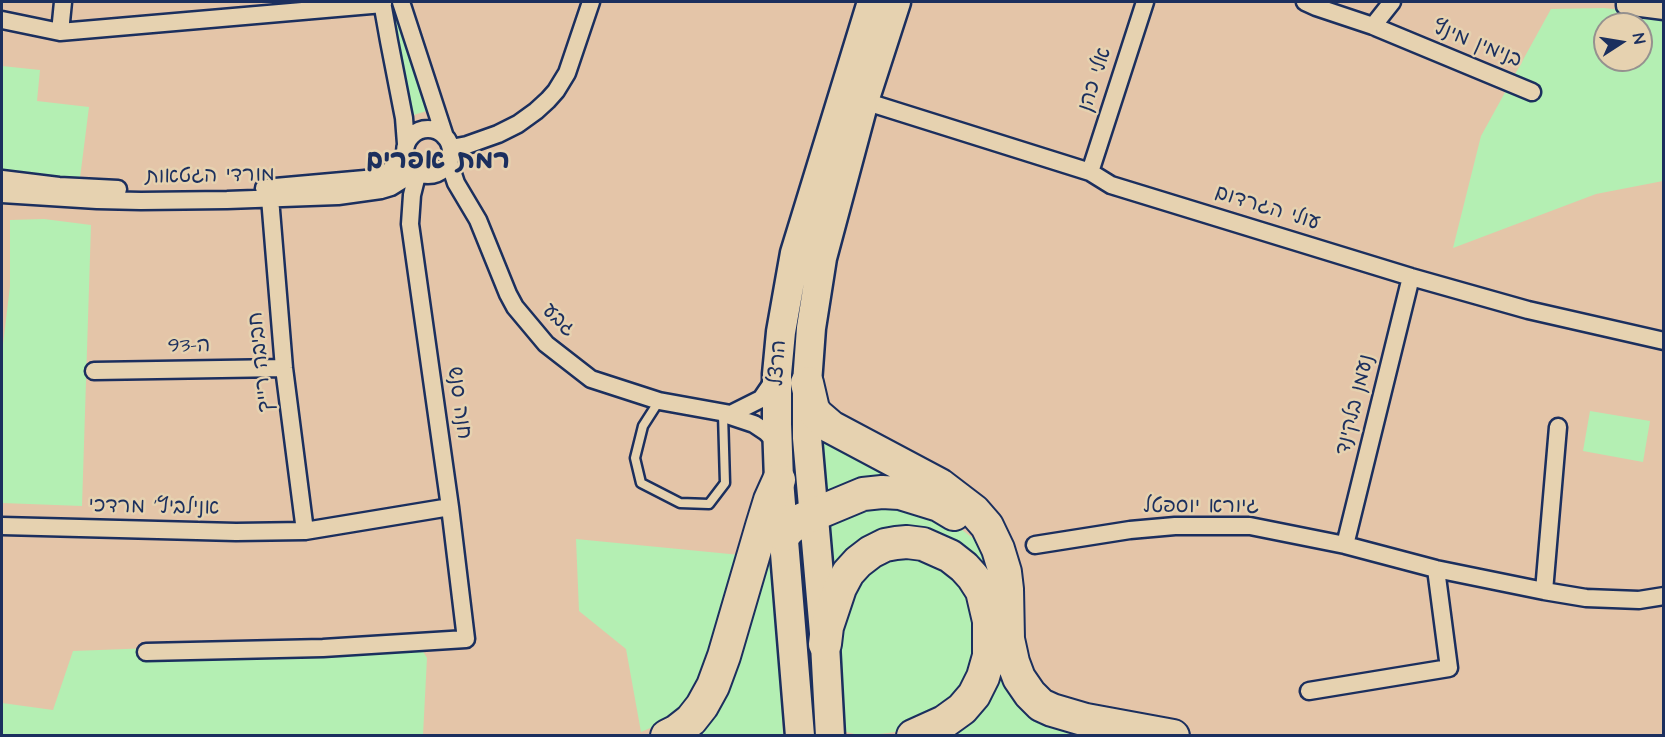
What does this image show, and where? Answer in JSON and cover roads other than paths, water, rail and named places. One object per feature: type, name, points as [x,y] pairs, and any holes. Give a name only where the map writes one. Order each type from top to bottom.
[{"type":"highway","name":"הרצל","points":[[800,735],[779,480],[777,374],[781,332],[795,253],[872,2]]},
{"type":"highway","name":"הרצל","points":[[830,735],[825,644],[807,438],[807,383],[811,328],[822,258],[864,101],[896,2]]},
{"type":"highway","points":[[807,383],[813,409],[831,428],[940,485],[974,511],[987,526],[998,549],[1005,572],[1008,589],[1008,639],[1013,662],[1019,678],[1041,705],[1086,720],[1173,735]]},
{"type":"highway","points":[[667,735],[677,731],[691,720],[713,686],[762,526],[779,480]]},
{"type":"highway","points":[[784,535],[797,523],[863,494],[900,493],[939,505],[972,526],[985,537],[998,555],[1005,572]]},
{"type":"highway","points":[[825,644],[827,627],[840,588],[848,573],[871,552],[896,543],[923,544],[950,556],[964,567],[982,591],[989,621],[989,656],[983,677],[974,695],[962,709],[944,722],[913,735]]},
{"type":"street","points":[[60,32],[63,2]]},
{"type":"street","name":"גבע","points":[[401,2],[448,149],[451,172],[478,220],[508,294],[530,327],[546,344],[591,379],[659,401],[723,414],[754,424],[778,444]]},
{"type":"street","points":[[448,149],[498,134],[518,124],[548,100],[567,73],[591,2]]},
{"type":"street","name":"אלי כהן","points":[[1090,172],[1145,2]]},
{"type":"street","name":"בנימין מינץ","points":[[1305,2],[1373,26],[1532,92]]},
{"type":"street","points":[[1373,26],[1392,2]]},
{"type":"street","points":[[2,20],[60,32],[383,3],[404,118],[405,150],[410,168],[417,173],[430,176],[444,169],[448,149],[439,132],[432,129],[416,132],[410,137],[405,150]]},
{"type":"street","points":[[1625,4],[1664,11]]},
{"type":"street","name":"עולי הגרדום","points":[[864,101],[1090,172],[1111,185],[1411,277],[1528,310],[1664,341]]},
{"type":"street","name":"מורדי הגטאות","points":[[2,194],[141,201],[271,193],[376,177],[395,167],[405,150]]},
{"type":"street","name":"מורדי הגטאות","points":[[2,179],[139,190],[338,196],[381,190],[417,173]]},
{"type":"street","name":"חנה סנש","points":[[146,652],[323,648],[466,639],[410,224],[412,195],[417,173]]},
{"type":"street","name":"חביבה רייך","points":[[271,193],[284,368],[305,531]]},
{"type":"street","name":"נעמן בלקינד","points":[[1345,544],[1411,277]]},
{"type":"street","name":"ה-93","points":[[94,371],[284,368]]},
{"type":"street","points":[[723,414],[731,414],[761,399],[777,374]]},
{"type":"street","points":[[1544,591],[1558,427]]},
{"type":"street","name":"אנילביץ' מרדכי","points":[[2,526],[236,532],[305,531],[450,507]]},
{"type":"street","name":"גיורא יוספטל","points":[[1035,545],[1130,530],[1175,526],[1250,526],[1345,544],[1436,569],[1544,591],[1586,598],[1639,600],[1664,596]]},
{"type":"street","points":[[1309,691],[1449,668],[1436,569]]},
{"type":"lane","points":[[659,401],[643,426],[635,458],[641,483],[680,503],[709,504],[725,483],[723,414]]},
{"type":"district","name":"רמת אפרים","points":[[438,162]]}]
